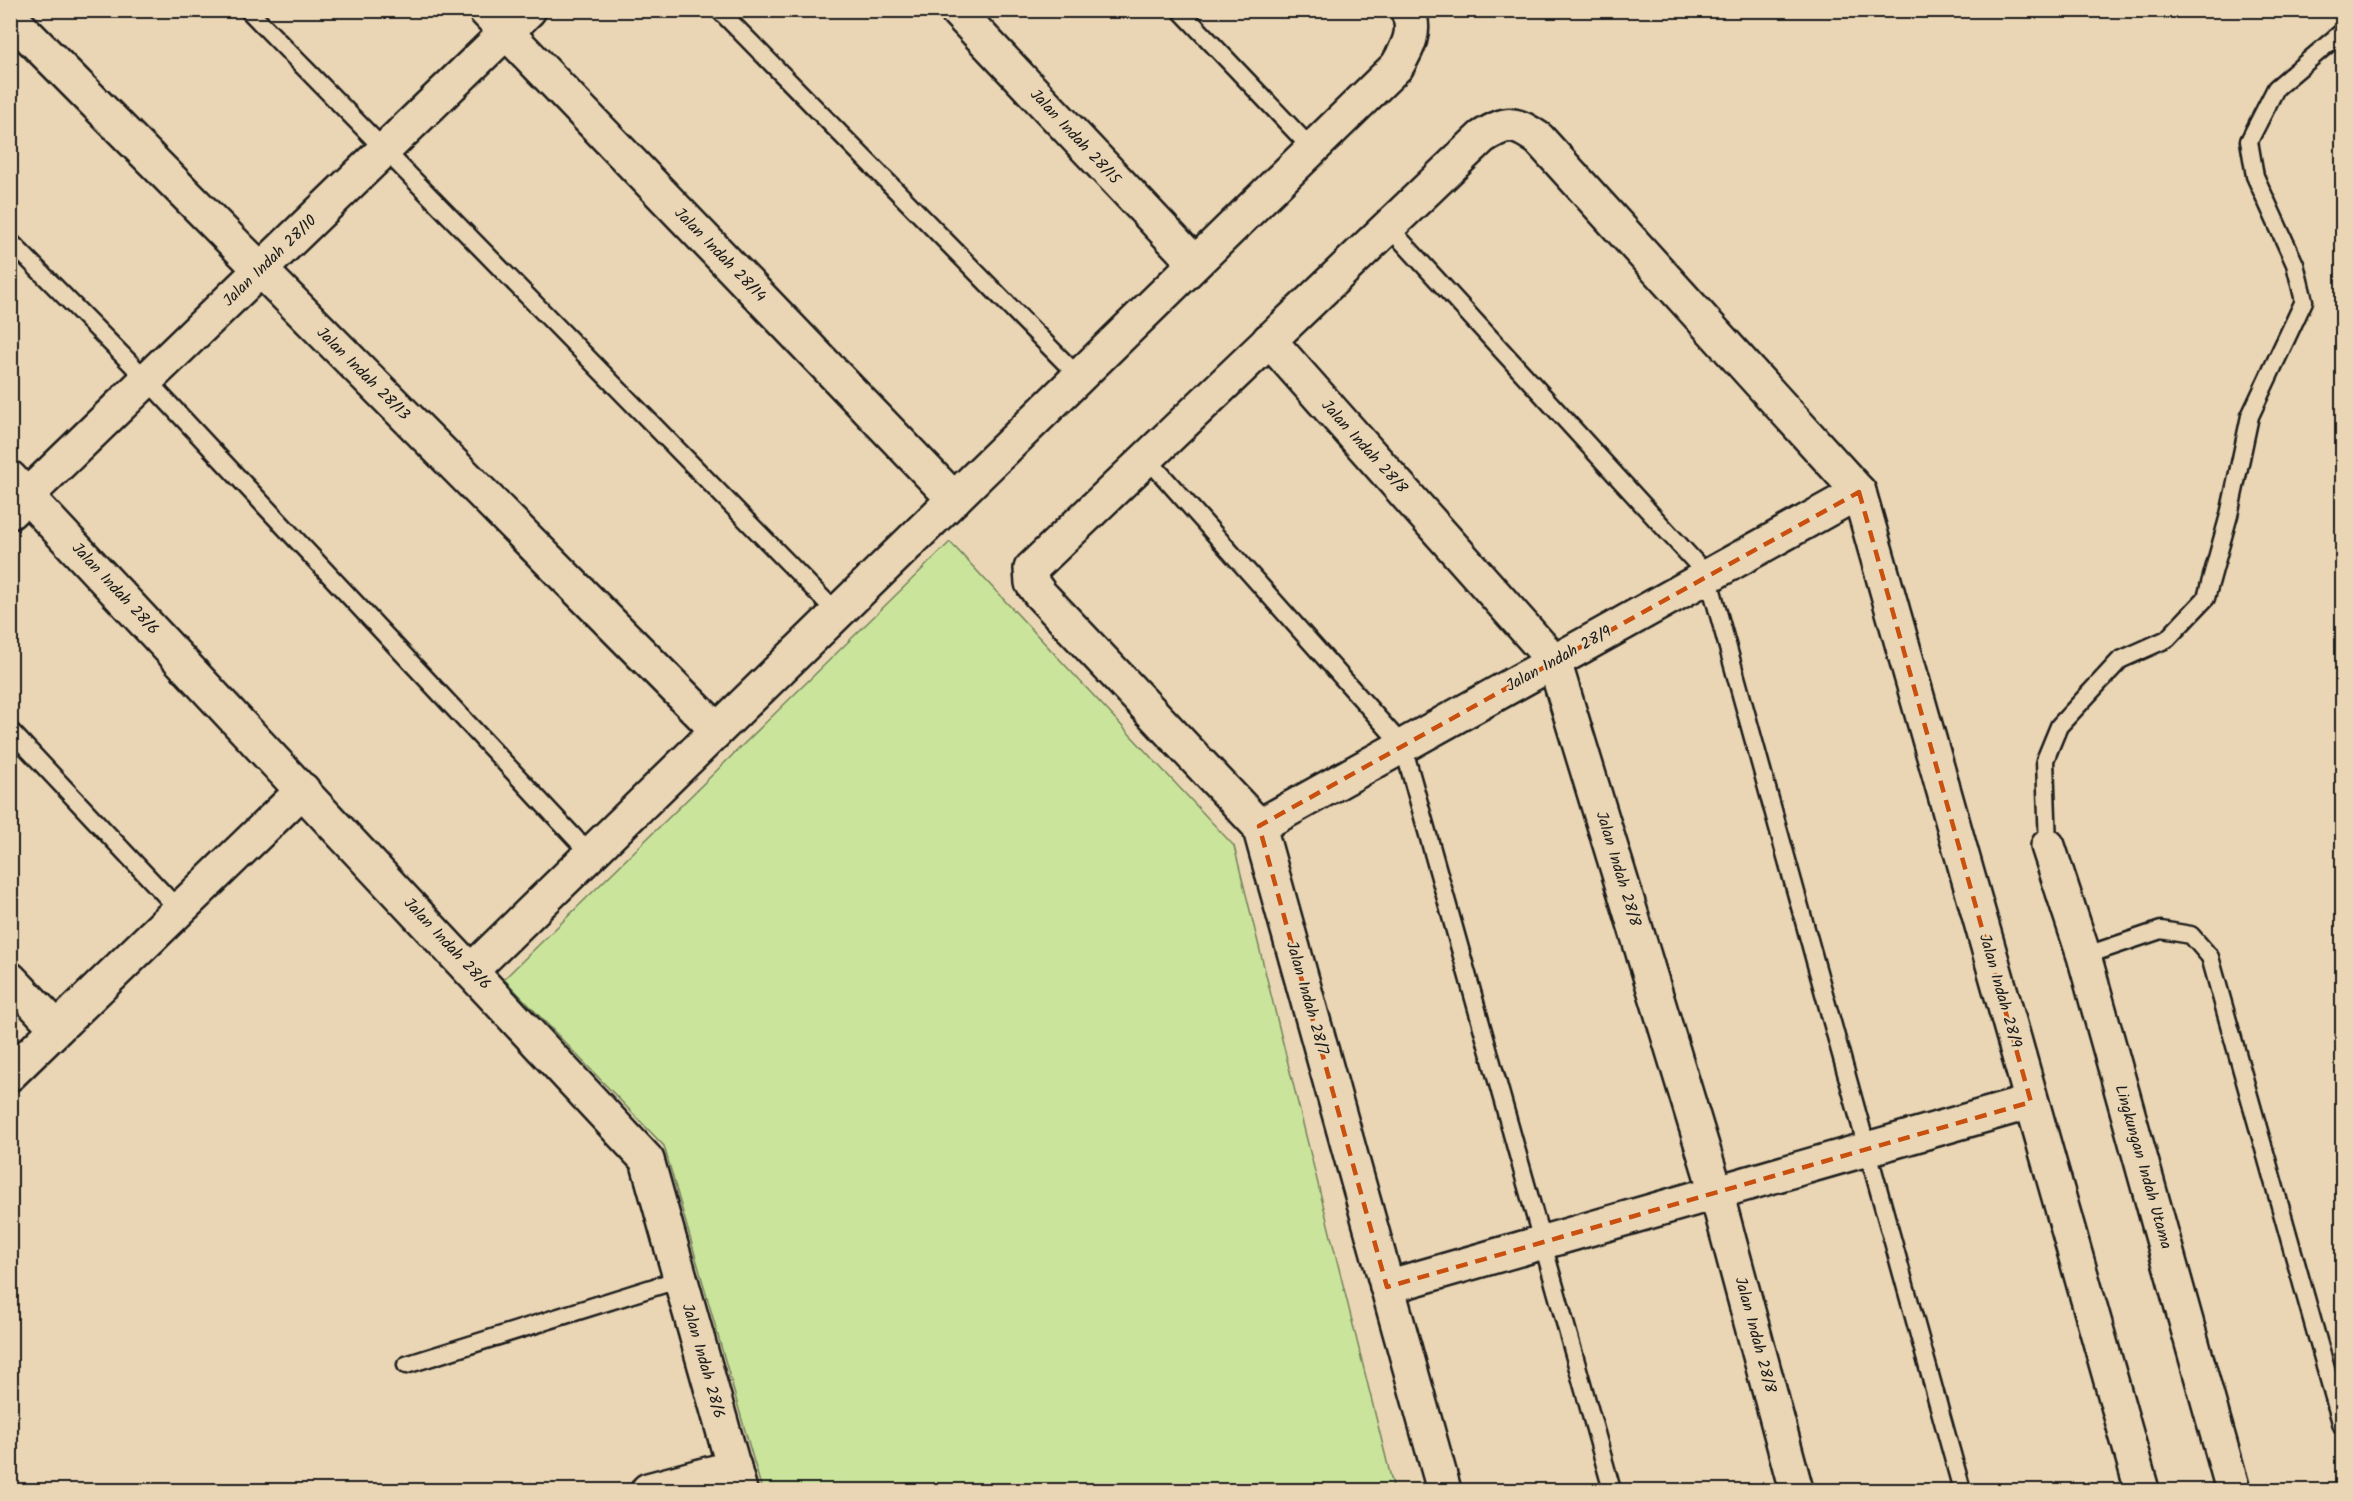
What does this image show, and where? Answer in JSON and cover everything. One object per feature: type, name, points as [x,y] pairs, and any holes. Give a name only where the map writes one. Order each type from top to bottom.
[{"type":"street","name":"Jalan Indah 28/15","points":[[956,10],[1195,263]]},
{"type":"street","points":[[472,970],[1397,66],[1409,45],[1410,15]]},
{"type":"street","name":"Jalan Indah 28/13","points":[[10,17],[717,730]]},
{"type":"street","name":"Jalan Indah 28/10","points":[[16,495],[147,380],[384,151],[507,18]]},
{"type":"street","name":"Jalan Indah 28/14","points":[[507,18],[954,499]]},
{"type":"street","name":"Jalan Indah 28/9","points":[[1389,226],[1482,137],[1502,125],[1520,126],[1539,139],[1859,492],[2142,1491]]},
{"type":"street","points":[[1146,457],[1389,226]]},
{"type":"street","name":"Jalan Indah 28/8","points":[[1269,340],[1554,661],[1716,1192],[1796,1491]]},
{"type":"street","name":"Jalan Indah 28/7","points":[[1146,457],[1031,569],[1032,583],[1259,826],[1444,1491]]},
{"type":"street","name":"Jalan Indah 28/9","points":[[1259,826],[1859,492]]},
{"type":"street","name":"Jalan Indah 28/6","points":[[16,495],[303,790],[647,1160],[737,1479]]},
{"type":"street","points":[[10,1074],[303,790]]},
{"type":"street","name":"Lingkungan Indah Utama","points":[[2048,846],[2084,956],[2233,1491]]},
{"type":"street","points":[[10,979],[57,1028]]},
{"type":"street","points":[[1387,1287],[2031,1102]]},
{"type":"street","points":[[648,1491],[737,1479]]},
{"type":"lane","points":[[248,10],[837,613]]},
{"type":"lane","points":[[719,10],[1079,377]]},
{"type":"lane","points":[[1180,10],[1312,149]]},
{"type":"lane","points":[[2048,846],[2045,760],[2059,726],[2120,660],[2167,639],[2206,598],[2229,515],[2250,416],[2304,301],[2295,264],[2255,176],[2249,141],[2276,88],[2343,32]]},
{"type":"lane","points":[[1389,226],[1708,576],[1962,1491]]},
{"type":"lane","points":[[10,241],[147,380],[590,854]]},
{"type":"lane","points":[[1146,457],[1403,746],[1612,1491]]},
{"type":"lane","points":[[10,730],[179,910]]},
{"type":"lane","points":[[2084,956],[2161,930],[2191,934],[2210,957],[2343,1426]]},
{"type":"lane","points":[[406,1365],[680,1279]]},
{"type":"highlighted area","points":[[1859,492],[2031,1102],[1387,1287],[1259,826]]},
{"type":"green space","points":[[950,542],[1234,846],[1394,1490],[762,1490],[664,1146],[504,979]]}]
